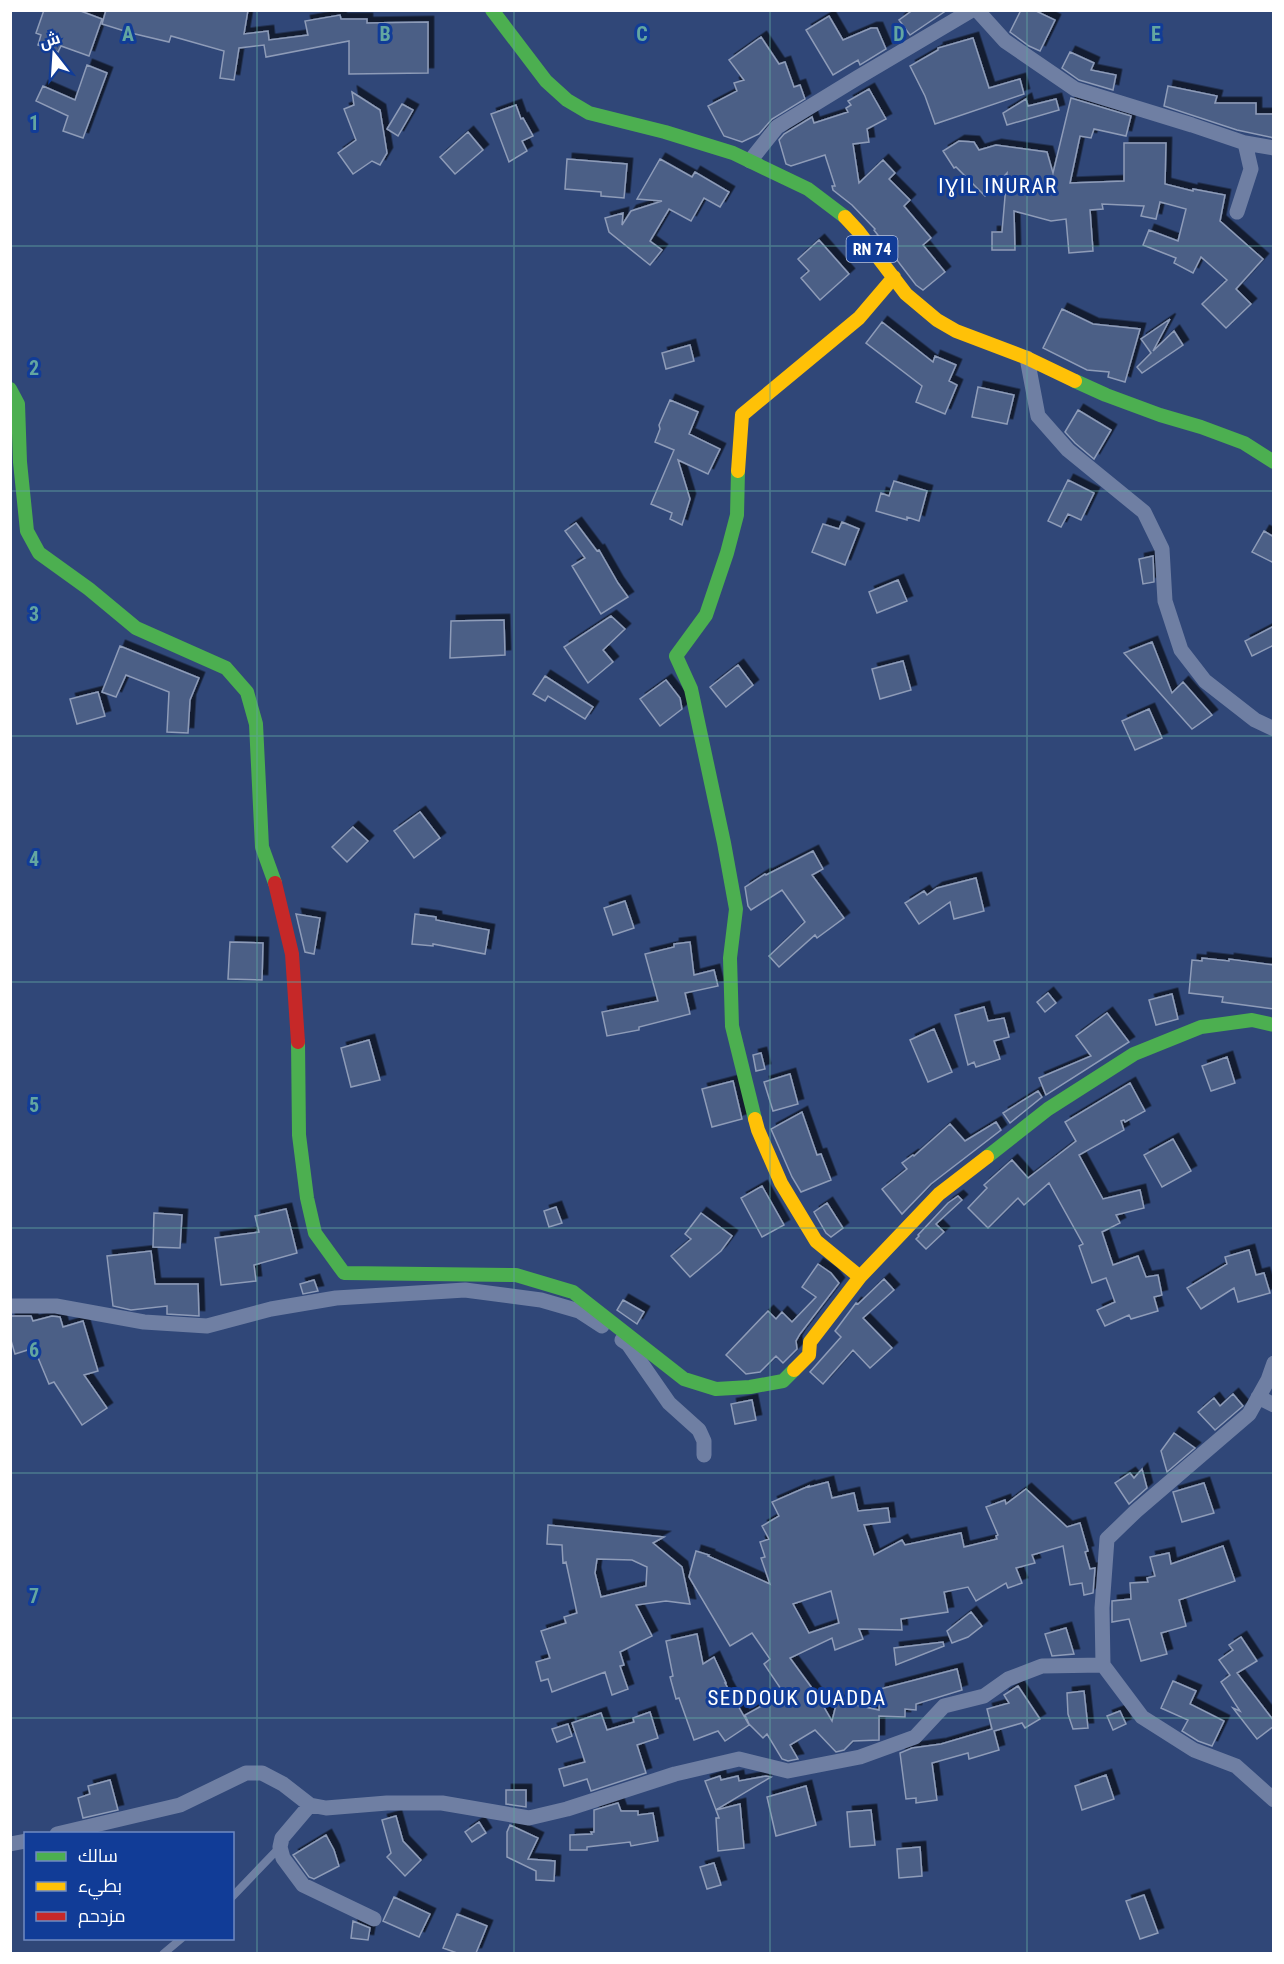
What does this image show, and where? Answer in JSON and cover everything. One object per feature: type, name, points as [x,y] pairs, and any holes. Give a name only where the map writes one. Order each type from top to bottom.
[{"type":"street","name":"RN 74","points":[[492,10],[546,81],[567,100],[589,113],[665,132],[722,150],[808,189],[842,214],[858,231],[906,294],[937,320],[971,338],[1027,358],[1106,395],[1244,443],[1274,462]]},
{"type":"street","points":[[750,161],[777,127],[972,10]]},
{"type":"street","points":[[977,10],[1005,41],[1075,88],[1245,143],[1274,148]]},
{"type":"street","points":[[1237,212],[1251,169],[1245,143]]},
{"type":"street","points":[[860,1277],[816,1241],[781,1183],[758,1130],[732,1026],[730,958],[735,909],[726,854],[691,689],[676,656],[706,615],[727,553],[737,515],[742,415],[859,318],[894,277]]},
{"type":"street","points":[[1027,358],[1038,417],[1068,450],[1144,512],[1162,549],[1165,601],[1181,650],[1205,681],[1255,720],[1274,729]]},
{"type":"street","points":[[10,389],[18,404],[20,462],[27,531],[39,552],[136,628],[226,668],[247,692],[256,724],[258,809],[262,847],[276,886],[292,954],[298,1031],[299,1135],[307,1198],[315,1233],[344,1273],[516,1275],[573,1292],[684,1379],[716,1389],[750,1387],[783,1381],[809,1355],[810,1342],[860,1277],[939,1194],[1048,1109],[1134,1054],[1201,1027],[1252,1020],[1274,1025]]},
{"type":"street","points":[[10,1306],[56,1306],[144,1322],[207,1326],[271,1308],[336,1298],[465,1290],[541,1300],[579,1311],[628,1344],[669,1403],[699,1430],[704,1440],[704,1455]]},
{"type":"street","points":[[1274,1363],[1268,1380],[1249,1414],[1107,1539],[1102,1608],[1103,1665],[1142,1717],[1194,1750],[1236,1766],[1274,1800]]},
{"type":"street","points":[[1258,1397],[1274,1405]]},
{"type":"street","points":[[61,1832],[180,1805],[246,1773],[262,1773],[283,1784],[310,1804],[326,1808],[387,1803],[442,1803],[528,1818],[567,1809],[675,1774],[739,1759],[788,1771],[860,1757],[915,1737],[944,1706],[984,1696],[1008,1679],[1042,1666],[1103,1665]]},
{"type":"street","points":[[310,1804],[282,1838],[280,1847],[283,1857],[303,1885],[374,1919]]},
{"type":"lane","points":[[234,1895],[280,1847]]},
{"type":"lane","points":[[163,1953],[179,1940]]},
{"type":"building","points":[[44,10],[78,10],[102,19],[89,56],[61,46],[58,52],[38,45],[41,35],[36,33]]},
{"type":"building","points":[[106,10],[248,10],[244,34],[268,31],[269,40],[308,35],[305,21],[340,15],[341,19],[367,19],[367,23],[428,22],[428,73],[349,74],[349,41],[266,57],[264,45],[239,48],[234,80],[220,78],[224,51],[171,36],[169,42],[102,24]]},
{"type":"building","points":[[913,10],[947,10],[910,35],[899,20]]},
{"type":"building","points":[[1021,10],[1034,10],[1055,20],[1040,51],[1010,32]]},
{"type":"building","points":[[829,16],[843,40],[871,28],[877,28],[886,49],[860,65],[858,60],[833,75],[806,30]]},
{"type":"building","points":[[761,37],[779,64],[785,62],[794,87],[800,85],[805,99],[772,119],[759,134],[742,142],[724,136],[708,106],[737,91],[734,83],[744,80],[729,60]]},
{"type":"building","points":[[973,38],[989,88],[1020,79],[1024,94],[935,124],[925,96],[910,66],[938,48]]},
{"type":"building","points":[[1070,52],[1094,63],[1091,70],[1116,75],[1113,90],[1079,80],[1062,68]]},
{"type":"building","points":[[87,65],[107,73],[83,138],[63,131],[68,116],[36,101],[43,86],[75,100]]},
{"type":"building","points":[[1168,86],[1217,96],[1215,103],[1256,103],[1256,114],[1274,114],[1274,138],[1237,130],[1164,106]]},
{"type":"building","points":[[869,89],[886,119],[867,129],[869,142],[853,144],[859,183],[883,160],[895,173],[889,179],[910,200],[904,206],[931,238],[923,245],[945,272],[923,290],[916,285],[875,229],[852,205],[833,190],[832,186],[835,186],[825,155],[791,166],[786,164],[779,140],[784,134],[812,117],[814,123],[848,112],[846,108],[851,105],[848,101]]},
{"type":"building","points":[[352,92],[380,110],[387,153],[380,165],[372,161],[353,174],[338,153],[356,140],[344,109],[354,105]]},
{"type":"building","points":[[1071,98],[1131,116],[1126,136],[1094,129],[1091,138],[1080,136],[1070,183],[1124,181],[1124,143],[1166,143],[1165,184],[1193,191],[1193,189],[1225,195],[1220,221],[1263,259],[1236,289],[1251,304],[1226,328],[1202,304],[1227,280],[1201,257],[1193,273],[1174,263],[1176,258],[1143,245],[1149,230],[1178,241],[1186,209],[1160,202],[1156,219],[1141,216],[1144,206],[1102,204],[1103,209],[1090,210],[1093,251],[1069,253],[1066,219],[1051,221],[1014,211],[1015,250],[992,250],[992,232],[1002,232],[1007,173],[985,196],[956,167],[954,168],[943,151],[959,141],[974,142],[979,150],[996,145],[1047,152],[1053,173]]},
{"type":"building","points":[[1026,99],[1028,106],[1056,99],[1059,110],[1007,125],[1003,113]]},
{"type":"building","points":[[402,104],[413,110],[398,136],[387,129]]},
{"type":"building","points":[[516,105],[521,119],[523,118],[533,136],[522,141],[527,151],[509,162],[491,114]]},
{"type":"building","points":[[468,132],[483,150],[455,174],[440,157]]},
{"type":"building","points":[[567,159],[627,164],[624,198],[601,196],[601,192],[565,189]]},
{"type":"building","points":[[660,159],[692,177],[695,172],[729,192],[720,207],[704,198],[691,221],[669,209],[650,241],[662,250],[650,265],[609,232],[605,218],[623,213],[622,225],[631,211],[662,201],[637,199]]},
{"type":"building","points":[[819,240],[849,274],[820,300],[801,278],[809,271],[798,259]]},
{"type":"building","points":[[1062,309],[1093,324],[1140,329],[1125,382],[1108,377],[1109,372],[1087,370],[1043,348]]},
{"type":"building","points":[[1170,319],[1153,351],[1174,331],[1183,345],[1142,373],[1137,367],[1151,353],[1141,339]]},
{"type":"building","points":[[882,322],[933,362],[935,356],[956,365],[949,381],[957,385],[945,414],[916,402],[922,386],[866,343]]},
{"type":"building","points":[[690,345],[694,361],[666,369],[662,353]]},
{"type":"building","points":[[978,387],[1014,395],[1007,424],[972,417]]},
{"type":"building","points":[[670,400],[698,412],[689,434],[720,449],[708,474],[678,460],[690,499],[682,525],[670,519],[672,513],[651,504],[674,450],[655,442],[660,429],[659,425]]},
{"type":"building","points":[[1078,410],[1111,430],[1094,459],[1065,432]]},
{"type":"building","points":[[1068,480],[1094,493],[1081,520],[1068,514],[1061,527],[1048,521]]},
{"type":"building","points":[[894,481],[927,491],[919,521],[876,511],[881,493],[889,496]]},
{"type":"building","points":[[842,522],[859,529],[845,565],[812,552],[823,524],[839,529]]},
{"type":"building","points":[[576,523],[597,551],[599,550],[628,597],[601,614],[572,566],[585,558],[565,531]]},
{"type":"building","points":[[1264,531],[1274,537],[1274,563],[1252,552]]},
{"type":"building","points":[[1153,556],[1154,582],[1143,584],[1139,559]]},
{"type":"building","points":[[898,580],[907,601],[877,613],[869,592]]},
{"type":"building","points":[[611,616],[625,629],[603,650],[613,662],[588,683],[564,647]]},
{"type":"building","points":[[504,620],[505,655],[450,658],[451,621]]},
{"type":"building","points":[[1274,626],[1274,645],[1252,656],[1245,641]]},
{"type":"building","points":[[1152,642],[1172,693],[1183,682],[1212,715],[1192,729],[1124,653]]},
{"type":"building","points":[[120,646],[199,678],[190,700],[188,733],[167,732],[169,692],[126,675],[116,697],[102,692]]},
{"type":"building","points":[[903,661],[911,690],[880,699],[872,669]]},
{"type":"building","points":[[738,665],[753,685],[726,707],[710,687]]},
{"type":"building","points":[[545,676],[593,707],[585,719],[548,696],[545,701],[533,694]]},
{"type":"building","points":[[666,680],[680,698],[682,709],[660,726],[640,699]]},
{"type":"building","points":[[98,692],[105,716],[77,724],[70,699]]},
{"type":"building","points":[[1149,709],[1162,738],[1135,750],[1122,721]]},
{"type":"building","points":[[420,812],[440,838],[414,858],[394,831]]},
{"type":"building","points":[[353,827],[368,841],[347,862],[332,847]]},
{"type":"building","points":[[813,851],[823,869],[812,875],[844,918],[817,938],[815,935],[779,967],[769,956],[805,922],[782,890],[751,910],[748,906],[745,887],[765,874]]},
{"type":"building","points":[[976,878],[984,911],[954,919],[950,902],[919,924],[905,903],[924,891],[927,895],[937,888]]},
{"type":"building","points":[[625,901],[634,928],[613,935],[604,908]]},
{"type":"building","points":[[296,914],[320,918],[314,954],[305,952]]},
{"type":"building","points":[[415,914],[489,930],[485,954],[433,944],[433,946],[412,944]]},
{"type":"building","points":[[230,942],[263,943],[262,980],[228,979]]},
{"type":"building","points":[[690,942],[694,975],[714,970],[718,986],[685,993],[690,1014],[639,1027],[639,1030],[607,1036],[602,1012],[658,1001],[645,954],[674,947],[674,944]]},
{"type":"building","points":[[1202,958],[1274,965],[1274,1009],[1222,1002],[1223,997],[1189,993],[1192,960],[1202,961]]},
{"type":"building","points":[[1048,993],[1056,1003],[1045,1012],[1037,1002]]},
{"type":"building","points":[[1172,994],[1178,1019],[1156,1025],[1149,1000]]},
{"type":"building","points":[[984,1007],[988,1021],[1004,1018],[1009,1037],[994,1041],[1000,1059],[976,1067],[974,1062],[968,1065],[955,1015]]},
{"type":"building","points":[[1107,1013],[1129,1042],[1046,1095],[1039,1078],[1091,1056],[1076,1036]]},
{"type":"building","points":[[934,1029],[952,1072],[928,1082],[910,1040]]},
{"type":"building","points":[[369,1040],[380,1080],[351,1087],[341,1048]]},
{"type":"building","points":[[761,1053],[765,1069],[756,1071],[753,1055]]},
{"type":"building","points":[[1227,1057],[1235,1083],[1211,1091],[1202,1066]]},
{"type":"building","points":[[790,1074],[798,1104],[773,1111],[764,1082]]},
{"type":"building","points":[[733,1081],[742,1119],[712,1127],[702,1089]]},
{"type":"building","points":[[1130,1083],[1145,1111],[1125,1122],[1121,1121],[1124,1130],[1079,1155],[1103,1199],[1140,1190],[1144,1208],[1116,1215],[1120,1223],[1102,1232],[1113,1265],[1138,1256],[1146,1277],[1158,1275],[1162,1295],[1154,1297],[1158,1311],[1131,1319],[1129,1315],[1105,1326],[1097,1310],[1115,1302],[1106,1278],[1092,1283],[1079,1246],[1083,1244],[1049,1183],[1024,1205],[1018,1198],[988,1228],[968,1208],[987,1188],[984,1185],[1012,1160],[1028,1178],[1076,1141],[1065,1122]]},
{"type":"building","points":[[1038,1091],[1042,1097],[1010,1123],[1003,1113]]},
{"type":"building","points":[[802,1112],[817,1155],[821,1154],[831,1180],[801,1192],[771,1129]]},
{"type":"building","points":[[996,1122],[1001,1130],[931,1184],[902,1214],[882,1189],[907,1169],[902,1163],[914,1156],[950,1124],[965,1141]]},
{"type":"building","points":[[1173,1139],[1191,1171],[1162,1187],[1144,1155]]},
{"type":"building","points":[[762,1186],[784,1225],[762,1237],[741,1198]]},
{"type":"building","points":[[958,1196],[962,1200],[936,1224],[944,1232],[926,1249],[916,1239],[918,1235],[948,1203]]},
{"type":"building","points":[[827,1203],[843,1228],[831,1237],[826,1233],[814,1212]]},
{"type":"building","points":[[556,1207],[562,1223],[549,1227],[544,1211]]},
{"type":"building","points":[[286,1209],[297,1253],[254,1265],[256,1281],[221,1285],[215,1238],[259,1232],[255,1216]]},
{"type":"building","points":[[154,1213],[182,1215],[180,1248],[153,1247]]},
{"type":"building","points":[[701,1213],[732,1236],[721,1251],[690,1277],[671,1256],[691,1239],[685,1234]]},
{"type":"building","points":[[1249,1250],[1256,1275],[1264,1273],[1270,1293],[1238,1302],[1234,1288],[1201,1309],[1187,1288],[1227,1264],[1225,1257]]},
{"type":"building","points":[[151,1251],[155,1284],[198,1284],[199,1316],[167,1314],[167,1306],[131,1310],[113,1306],[107,1256]]},
{"type":"building","points":[[818,1264],[831,1273],[839,1283],[800,1334],[796,1341],[797,1349],[783,1363],[776,1356],[760,1372],[746,1374],[726,1355],[768,1311],[776,1319],[782,1312],[792,1322],[816,1297],[802,1287]]},
{"type":"building","points":[[884,1279],[894,1290],[863,1318],[892,1348],[870,1368],[853,1350],[823,1384],[810,1372],[841,1337],[835,1331],[856,1303],[858,1304]]},
{"type":"building","points":[[314,1280],[318,1291],[303,1294],[300,1284]]},
{"type":"building","points":[[623,1300],[644,1312],[637,1324],[617,1310]]},
{"type":"building","points":[[10,1316],[31,1316],[33,1321],[52,1316],[60,1317],[63,1327],[83,1321],[98,1371],[84,1375],[107,1408],[82,1425],[54,1382],[49,1384],[34,1348],[15,1354],[10,1337]]},
{"type":"building","points":[[1233,1394],[1243,1406],[1215,1430],[1198,1412],[1214,1398],[1220,1406]]},
{"type":"building","points":[[752,1400],[756,1420],[735,1424],[731,1404]]},
{"type":"building","points":[[1174,1433],[1195,1448],[1167,1472],[1161,1451]]},
{"type":"building","points":[[1142,1469],[1147,1488],[1129,1504],[1115,1483],[1130,1473],[1134,1478]]},
{"type":"building","points":[[828,1482],[832,1498],[854,1493],[858,1511],[888,1508],[890,1522],[864,1525],[874,1555],[902,1540],[905,1545],[961,1533],[964,1547],[997,1539],[998,1535],[986,1507],[1005,1500],[1006,1504],[1026,1489],[1067,1527],[1080,1523],[1088,1551],[1085,1552],[1090,1569],[1095,1568],[1093,1593],[1084,1595],[1082,1583],[1070,1585],[1063,1546],[1032,1555],[1035,1563],[1016,1568],[1022,1583],[1008,1588],[1006,1583],[976,1601],[968,1587],[944,1592],[948,1612],[901,1619],[902,1630],[859,1629],[863,1639],[835,1650],[832,1638],[790,1658],[817,1695],[832,1721],[837,1701],[879,1710],[880,1689],[957,1669],[962,1690],[916,1704],[916,1710],[905,1709],[905,1717],[879,1716],[879,1740],[853,1741],[844,1750],[836,1752],[815,1730],[790,1745],[798,1759],[788,1761],[782,1759],[767,1734],[763,1738],[749,1724],[745,1715],[769,1702],[768,1699],[781,1689],[764,1664],[770,1659],[752,1633],[730,1646],[689,1577],[696,1551],[770,1584],[761,1558],[765,1557],[760,1542],[769,1539],[762,1526],[779,1516],[772,1502]],"holes":[[[831,1591],[839,1623],[809,1633],[793,1604]]]},
{"type":"building","points":[[1204,1483],[1214,1513],[1182,1522],[1173,1492]]},
{"type":"building","points":[[548,1525],[664,1537],[653,1543],[682,1567],[690,1604],[666,1601],[636,1605],[652,1636],[620,1652],[624,1665],[620,1666],[628,1689],[612,1695],[605,1672],[552,1692],[548,1679],[541,1681],[536,1662],[550,1658],[541,1631],[566,1623],[564,1617],[577,1613],[566,1562],[563,1563],[562,1545],[547,1544]],"holes":[[[597,1559],[632,1560],[647,1567],[646,1586],[601,1597],[595,1573]]]},
{"type":"building","points":[[1223,1546],[1235,1581],[1179,1600],[1186,1626],[1161,1633],[1167,1654],[1141,1661],[1129,1619],[1112,1622],[1112,1601],[1131,1599],[1130,1583],[1148,1582],[1147,1578],[1155,1576],[1150,1557],[1169,1553],[1171,1564]]},
{"type":"building","points":[[971,1612],[982,1626],[968,1637],[952,1643],[947,1631]]},
{"type":"building","points":[[1066,1628],[1074,1654],[1052,1656],[1045,1634]]},
{"type":"building","points":[[697,1634],[703,1664],[714,1657],[725,1683],[749,1725],[725,1741],[718,1731],[694,1740],[679,1698],[676,1699],[670,1677],[673,1676],[666,1641]]},
{"type":"building","points":[[1241,1637],[1257,1661],[1237,1673],[1274,1721],[1274,1726],[1257,1739],[1233,1708],[1240,1711],[1221,1682],[1230,1675],[1219,1660],[1233,1650],[1229,1645]]},
{"type":"building","points":[[943,1642],[944,1646],[896,1665],[894,1648]]},
{"type":"building","points":[[1173,1681],[1196,1691],[1190,1704],[1224,1721],[1212,1746],[1182,1731],[1188,1720],[1161,1708]]},
{"type":"building","points":[[1018,1686],[1040,1719],[1025,1728],[1022,1723],[994,1731],[999,1750],[969,1759],[968,1753],[932,1763],[937,1800],[916,1803],[916,1798],[906,1799],[900,1753],[912,1748],[941,1744],[992,1729],[987,1709],[1009,1703],[1004,1695]]},
{"type":"building","points":[[1084,1691],[1088,1728],[1073,1729],[1068,1714],[1067,1693]]},
{"type":"building","points":[[1120,1711],[1126,1724],[1113,1730],[1107,1716]]},
{"type":"building","points":[[650,1712],[658,1738],[637,1745],[646,1773],[591,1791],[587,1779],[564,1786],[559,1769],[585,1762],[572,1723],[601,1713],[607,1730],[634,1722],[633,1718]]},
{"type":"building","points":[[568,1724],[572,1736],[557,1742],[552,1729]]},
{"type":"building","points":[[1106,1775],[1114,1799],[1082,1810],[1075,1786]]},
{"type":"building","points":[[720,1776],[721,1780],[738,1776],[739,1781],[771,1777],[716,1810],[705,1781]]},
{"type":"building","points":[[110,1780],[118,1810],[83,1818],[78,1798],[90,1794],[88,1786]]},
{"type":"building","points":[[806,1786],[816,1825],[776,1836],[767,1797]]},
{"type":"building","points":[[506,1790],[526,1790],[526,1807],[506,1804]]},
{"type":"building","points":[[618,1803],[621,1811],[638,1811],[638,1815],[653,1813],[658,1841],[631,1846],[630,1842],[587,1847],[587,1850],[570,1850],[570,1835],[594,1832],[594,1810]]},
{"type":"building","points":[[740,1804],[744,1848],[718,1851],[716,1818],[719,1818],[716,1810]]},
{"type":"building","points":[[871,1810],[875,1845],[850,1847],[847,1812]]},
{"type":"building","points":[[396,1816],[403,1841],[421,1860],[405,1876],[387,1857],[391,1853],[382,1820]]},
{"type":"building","points":[[479,1822],[486,1833],[472,1842],[465,1832]]},
{"type":"building","points":[[510,1825],[538,1838],[528,1859],[555,1861],[554,1881],[536,1880],[536,1871],[507,1857],[507,1832]]},
{"type":"building","points":[[326,1835],[339,1866],[314,1879],[309,1877],[293,1855]]},
{"type":"building","points":[[920,1847],[922,1876],[899,1878],[897,1849]]},
{"type":"building","points":[[714,1863],[721,1885],[707,1889],[700,1867]]},
{"type":"building","points":[[1144,1895],[1158,1933],[1140,1939],[1126,1901]]},
{"type":"building","points":[[394,1897],[430,1914],[419,1937],[383,1921]]},
{"type":"building","points":[[457,1914],[487,1926],[476,1953],[457,1953],[443,1948]]},
{"type":"building","points":[[353,1921],[370,1928],[368,1940],[351,1938]]},
{"type":"traffic: fast","points":[[492,10],[546,81],[567,100],[589,113],[665,132],[733,153],[808,189],[845,217]]},
{"type":"traffic: fast","points":[[1075,381],[1160,415],[1244,443],[1274,462]]},
{"type":"traffic: fast","points":[[10,389],[18,404],[20,462],[27,531],[39,553],[89,589],[136,628],[226,668],[247,692],[256,724],[262,847],[275,883]]},
{"type":"traffic: fast","points":[[738,471],[737,515],[727,553],[706,615],[676,656],[691,689],[736,909],[730,958],[732,1026],[755,1119]]},
{"type":"traffic: fast","points":[[987,1157],[1048,1109],[1134,1054],[1201,1027],[1252,1020],[1274,1025]]},
{"type":"traffic: fast","points":[[298,1042],[299,1135],[307,1198],[315,1233],[344,1273],[516,1275],[573,1292],[684,1379],[716,1389],[750,1387],[783,1381],[794,1370]]},
{"type":"traffic: slow","points":[[845,217],[906,294],[937,320],[956,331],[1027,358],[1075,381]]},
{"type":"traffic: slow","points":[[738,471],[742,415],[859,318],[894,277]]},
{"type":"traffic: slow","points":[[755,1119],[781,1183],[816,1241],[860,1277]]},
{"type":"traffic: slow","points":[[794,1370],[809,1355],[810,1342],[860,1277],[939,1194],[987,1157]]},
{"type":"traffic: jam","points":[[275,883],[292,954],[298,1042]]},
{"type":"district","name":"IƔIL INURAR","points":[[998,186]]},
{"type":"district","name":"SEDDOUK OUADDA","points":[[797,1698]]}]
